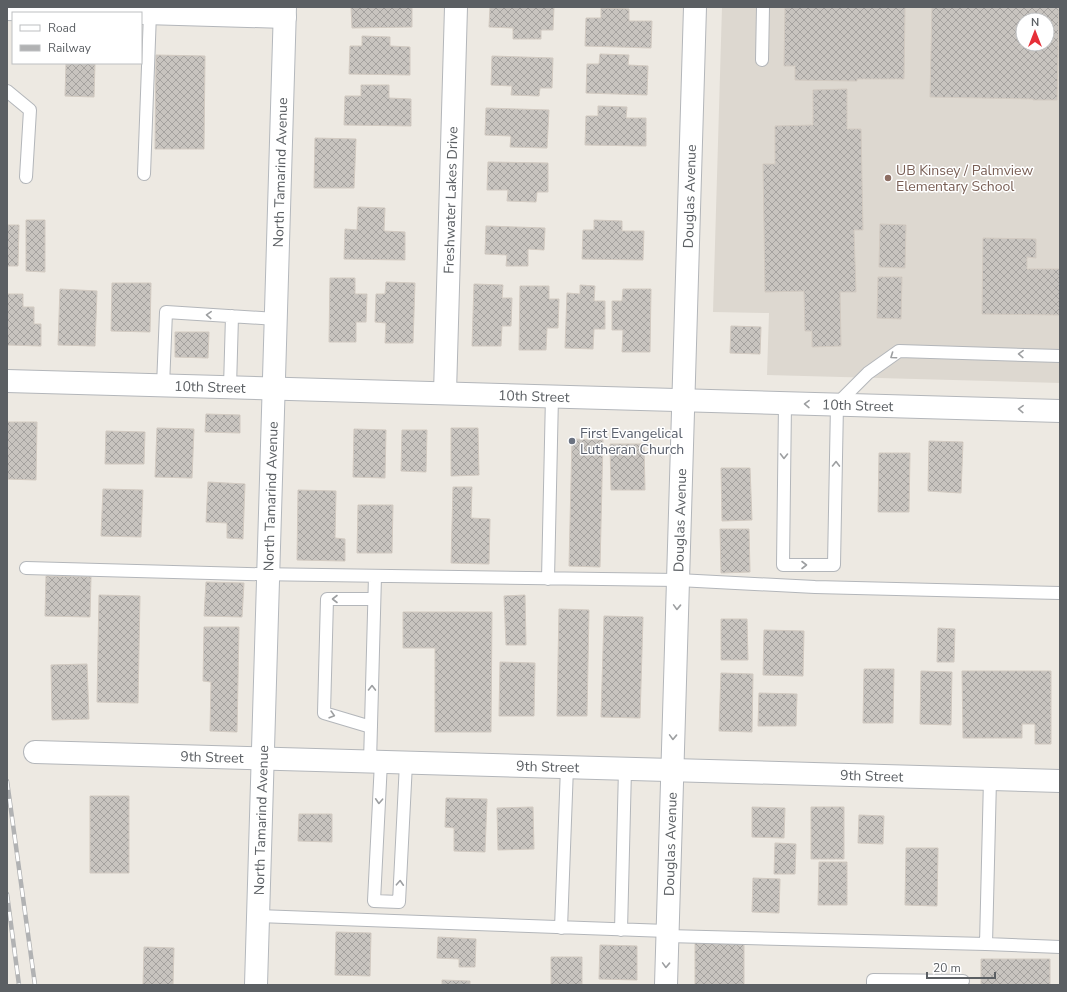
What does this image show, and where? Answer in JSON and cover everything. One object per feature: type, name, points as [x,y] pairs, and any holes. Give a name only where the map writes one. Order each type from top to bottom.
[{"type":"street","name":"Freshwater Lakes Drive","points":[[445,393],[456,7]]},
{"type":"street","name":"Douglas Avenue","points":[[666,985],[695,7]]},
{"type":"street","points":[[7,9],[285,12]]},
{"type":"street","name":"North Tamarind Avenue","points":[[256,985],[285,12]]},
{"type":"street","name":"10th Street","points":[[7,381],[1060,410]]},
{"type":"street","name":"9th Street","points":[[35,752],[1060,782]]},
{"type":"lane","points":[[762,60],[763,7]]},
{"type":"lane","points":[[144,174],[149,10]]},
{"type":"lane","points":[[7,91],[30,110],[26,177]]},
{"type":"lane","points":[[163,386],[166,312],[276,319]]},
{"type":"lane","points":[[230,387],[232,316]]},
{"type":"lane","points":[[785,403],[783,565],[834,565],[837,404],[868,374],[899,351],[1060,356]]},
{"type":"lane","points":[[548,578],[552,396]]},
{"type":"lane","points":[[26,568],[268,575],[678,580],[815,587],[1060,593]]},
{"type":"lane","points":[[375,576],[371,727],[376,762],[374,902],[399,902],[406,763]]},
{"type":"lane","points":[[371,727],[324,713],[326,622],[327,599],[374,599]]},
{"type":"lane","points":[[561,928],[567,767]]},
{"type":"lane","points":[[621,930],[624,769]]},
{"type":"lane","points":[[986,944],[990,779]]},
{"type":"lane","points":[[258,916],[621,930],[667,934],[1060,946]]},
{"type":"lane","points":[[873,985],[873,980],[963,981]]},
{"type":"shaded area","name":"UB Kinsey / Palmview Elementary School","points":[[722,7],[1060,7],[1060,383],[767,375],[769,313],[713,312]]},
{"type":"building","points":[[351,7],[412,7],[412,27],[352,28]]},
{"type":"building","points":[[490,7],[554,7],[553,30],[541,30],[541,39],[513,39],[513,28],[489,27]]},
{"type":"building","points":[[785,7],[905,7],[904,79],[857,79],[857,81],[795,80],[795,66],[784,66]]},
{"type":"building","points":[[932,7],[1059,7],[1057,100],[930,97]]},
{"type":"building","points":[[601,8],[629,9],[629,21],[652,21],[651,48],[585,46],[586,18],[601,18]]},
{"type":"building","points":[[362,36],[390,37],[390,46],[410,47],[410,75],[349,74],[350,46],[362,46]]},
{"type":"building","points":[[600,54],[629,55],[628,65],[648,66],[647,95],[586,93],[587,64],[599,64]]},
{"type":"building","points":[[156,55],[205,56],[204,149],[155,149]]},
{"type":"building","points":[[492,56],[553,58],[552,88],[540,88],[539,96],[511,95],[512,86],[491,85]]},
{"type":"building","points":[[66,64],[95,64],[94,97],[65,96]]},
{"type":"building","points":[[361,85],[389,85],[389,98],[411,99],[411,126],[344,125],[345,96],[361,96]]},
{"type":"building","points":[[847,89],[847,129],[861,129],[863,230],[854,230],[856,292],[840,292],[841,346],[812,347],[812,331],[805,331],[804,291],[765,292],[763,164],[775,164],[775,126],[813,125],[813,90]]},
{"type":"building","points":[[598,106],[627,107],[626,118],[646,118],[646,146],[585,145],[586,116],[598,116]]},
{"type":"building","points":[[486,108],[549,110],[547,148],[510,147],[511,136],[485,135]]},
{"type":"building","points":[[315,138],[356,139],[354,188],[314,188]]},
{"type":"building","points":[[488,162],[548,163],[548,192],[537,192],[536,202],[507,201],[508,190],[487,190]]},
{"type":"building","points":[[358,207],[385,208],[384,231],[405,232],[405,260],[344,259],[345,229],[357,230]]},
{"type":"building","points":[[26,220],[45,220],[45,272],[26,271]]},
{"type":"building","points":[[594,220],[622,221],[622,231],[644,231],[643,260],[582,259],[583,230],[594,230]]},
{"type":"building","points":[[880,224],[906,225],[905,268],[879,267]]},
{"type":"building","points":[[7,225],[19,225],[18,266],[7,266]]},
{"type":"building","points":[[486,226],[545,228],[544,250],[528,249],[528,266],[506,266],[507,255],[485,254]]},
{"type":"building","points":[[983,238],[1036,239],[1036,258],[1027,257],[1027,269],[1060,269],[1060,315],[982,314]]},
{"type":"building","points":[[878,277],[902,277],[901,319],[877,318]]},
{"type":"building","points":[[330,278],[355,278],[355,294],[367,294],[366,322],[356,322],[356,342],[329,342]]},
{"type":"building","points":[[386,282],[415,283],[413,343],[385,343],[386,323],[375,322],[376,294],[385,294]]},
{"type":"building","points":[[112,283],[151,283],[150,332],[111,331]]},
{"type":"building","points":[[474,284],[503,285],[502,298],[512,298],[511,326],[502,326],[501,346],[472,346]]},
{"type":"building","points":[[580,285],[595,286],[594,301],[605,301],[605,329],[594,329],[593,349],[565,348],[567,293],[580,294]]},
{"type":"building","points":[[520,286],[549,286],[549,299],[559,299],[558,328],[547,328],[546,350],[519,350]]},
{"type":"building","points":[[60,289],[97,291],[95,346],[58,345]]},
{"type":"building","points":[[623,289],[651,289],[650,352],[622,352],[623,330],[612,330],[612,301],[622,301]]},
{"type":"building","points":[[7,294],[23,294],[23,307],[34,307],[34,324],[41,324],[41,346],[7,345]]},
{"type":"building","points":[[731,326],[761,327],[760,354],[730,353]]},
{"type":"building","points":[[175,332],[209,332],[208,358],[175,357]]},
{"type":"building","points":[[206,414],[240,415],[240,433],[205,432]]},
{"type":"building","points":[[7,422],[37,422],[36,480],[7,479]]},
{"type":"building","points":[[157,428],[194,429],[192,478],[155,477]]},
{"type":"building","points":[[451,428],[478,428],[479,475],[451,476]]},
{"type":"building","points":[[354,429],[386,430],[385,478],[353,477]]},
{"type":"building","points":[[402,430],[427,430],[426,472],[401,471]]},
{"type":"building","points":[[106,431],[145,432],[144,464],[105,464]]},
{"type":"building","points":[[572,439],[603,440],[600,567],[569,566]]},
{"type":"building","points":[[929,441],[963,442],[961,493],[928,491]]},
{"type":"building","points":[[610,444],[644,444],[645,490],[611,490]]},
{"type":"building","points":[[879,453],[910,453],[909,512],[878,512]]},
{"type":"building","points":[[721,468],[750,468],[752,520],[722,521]]},
{"type":"building","points":[[208,482],[245,484],[243,539],[227,538],[227,523],[206,522]]},
{"type":"building","points":[[453,487],[472,487],[471,518],[490,519],[489,564],[451,563]]},
{"type":"building","points":[[103,489],[143,490],[141,537],[101,536]]},
{"type":"building","points":[[298,490],[336,491],[335,538],[345,539],[345,561],[297,560]]},
{"type":"building","points":[[358,505],[393,505],[392,553],[357,553]]},
{"type":"building","points":[[720,529],[749,529],[750,572],[721,573]]},
{"type":"building","points":[[46,576],[91,577],[90,617],[45,616]]},
{"type":"building","points":[[206,582],[244,583],[242,617],[204,616]]},
{"type":"building","points":[[99,595],[140,596],[138,703],[97,702]]},
{"type":"building","points":[[525,595],[526,645],[506,645],[504,596]]},
{"type":"building","points":[[559,609],[589,610],[587,716],[557,716]]},
{"type":"building","points":[[403,612],[492,612],[491,732],[435,732],[435,648],[403,648]]},
{"type":"building","points":[[604,616],[643,617],[640,718],[601,717]]},
{"type":"building","points":[[721,619],[747,619],[748,660],[721,660]]},
{"type":"building","points":[[204,627],[239,627],[237,732],[210,731],[211,682],[203,681]]},
{"type":"building","points":[[938,628],[955,629],[954,662],[937,662]]},
{"type":"building","points":[[764,630],[804,631],[803,676],[763,675]]},
{"type":"building","points":[[500,662],[535,663],[534,716],[499,716]]},
{"type":"building","points":[[87,664],[89,719],[52,720],[51,665]]},
{"type":"building","points":[[864,669],[894,669],[893,723],[863,723]]},
{"type":"building","points":[[921,671],[952,672],[951,725],[920,724]]},
{"type":"building","points":[[962,671],[1051,671],[1051,744],[1035,744],[1035,724],[1022,724],[1022,738],[963,738]]},
{"type":"building","points":[[721,673],[753,674],[752,732],[719,731]]},
{"type":"building","points":[[759,693],[797,694],[796,726],[758,726]]},
{"type":"building","points":[[90,796],[129,796],[129,873],[90,873]]},
{"type":"building","points":[[446,798],[487,799],[485,852],[454,851],[454,828],[445,827]]},
{"type":"building","points":[[533,807],[534,849],[498,850],[497,808]]},
{"type":"building","points":[[752,807],[785,808],[784,838],[752,837]]},
{"type":"building","points":[[811,807],[844,807],[844,859],[811,859]]},
{"type":"building","points":[[299,814],[332,814],[332,842],[298,841]]},
{"type":"building","points":[[859,815],[884,816],[883,844],[858,843]]},
{"type":"building","points":[[775,843],[796,844],[795,874],[774,874]]},
{"type":"building","points":[[906,848],[938,848],[937,906],[905,905]]},
{"type":"building","points":[[819,862],[847,862],[847,905],[818,905]]},
{"type":"building","points":[[753,878],[780,879],[779,913],[752,912]]},
{"type":"building","points":[[336,932],[371,933],[370,976],[335,975]]},
{"type":"building","points":[[438,937],[476,939],[475,967],[459,967],[459,959],[437,958]]},
{"type":"building","points":[[695,940],[744,941],[744,985],[695,985]]},
{"type":"building","points":[[600,945],[637,946],[637,980],[599,979]]},
{"type":"building","points":[[144,947],[174,948],[173,985],[143,985]]},
{"type":"building","points":[[551,957],[582,957],[582,985],[551,985]]},
{"type":"building","points":[[981,959],[1050,959],[1050,985],[981,985]]},
{"type":"building","points":[[442,980],[470,981],[470,985],[442,985]]},
{"type":"railway","points":[[7,781],[35,985]]},
{"type":"railway","points":[[7,894],[19,985]]},
{"type":"place","name":"UB Kinsey / Palmview Elementary School","points":[[888,178]]},
{"type":"place","name":"First Evangelical Lutheran Church","points":[[572,441]]}]
